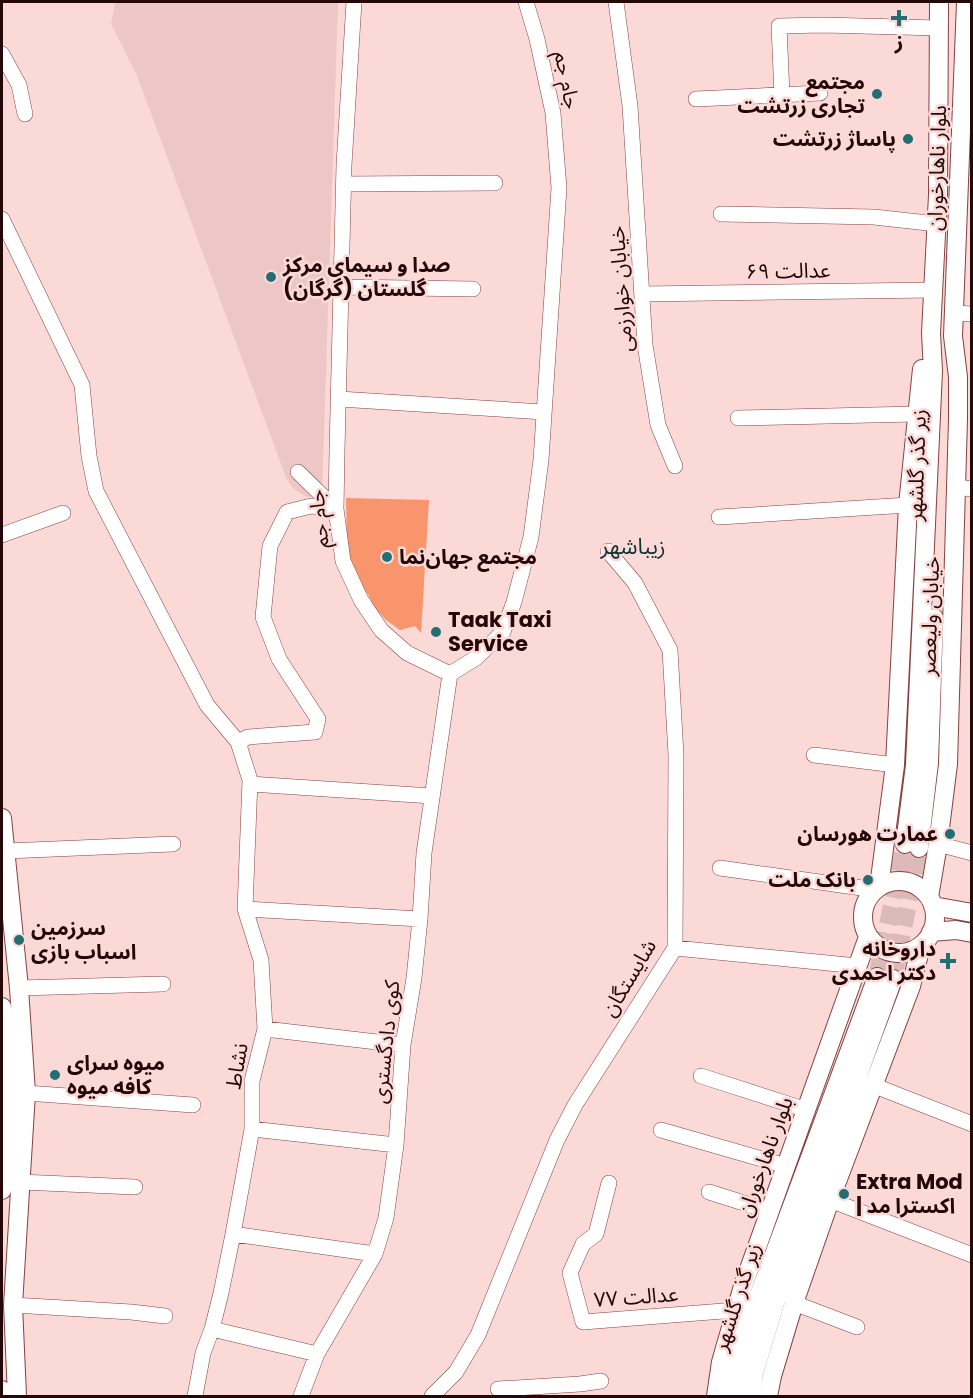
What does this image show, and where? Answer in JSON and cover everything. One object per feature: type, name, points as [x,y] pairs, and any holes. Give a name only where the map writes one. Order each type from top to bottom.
[{"type":"main road","name":"بلوار ناهارخوران","points":[[932,333],[938,195],[939,2]]},
{"type":"main road","name":"بلوار ناهارخوران","points":[[952,336],[963,314],[959,197],[966,167],[968,39],[966,2]]},
{"type":"main road","points":[[938,195],[959,197]]},
{"type":"main road","name":"خیابان ولیعصر","points":[[877,889],[888,833],[895,765],[908,505],[916,414],[922,368],[932,333]]},
{"type":"main road","name":"زیر گذر گلشهر","points":[[925,847],[915,765],[933,371],[932,333]]},
{"type":"main road","name":"خیابان ولیعصر","points":[[931,902],[925,847],[948,764],[964,488],[958,377],[952,336]]},
{"type":"main road","name":"زیر گذر گلشهر","points":[[925,847],[943,373],[952,336]]},
{"type":"main road","points":[[2,818],[19,988],[26,1093],[20,1182],[10,1226],[17,1396]]},
{"type":"main road","points":[[888,833],[899,847],[911,854],[928,855],[925,847]]},
{"type":"main road","points":[[768,1396],[794,1303],[830,1200],[875,1086],[926,939],[935,916],[931,902],[921,889],[900,882],[889,883],[877,889],[869,897],[863,910],[863,924],[868,937],[878,947],[892,953],[907,953],[926,939],[956,930],[972,933]]},
{"type":"main road","points":[[931,902],[972,913]]},
{"type":"main road","name":"بلوار ناهارخوران","points":[[716,1396],[721,1362],[736,1310],[769,1211],[868,937]]},
{"type":"main road","points":[[856,971],[886,970],[903,977],[911,986]]},
{"type":"main road","name":"زیر گذر گلشهر","points":[[733,1396],[738,1368],[759,1295],[885,978],[776,1300],[754,1372],[750,1396]]},
{"type":"main road","points":[[2,1007],[9,1090],[2,1190]]},
{"type":"main road","points":[[2,1390],[2,1396]]},
{"type":"street","name":"جام جم","points":[[354,2],[344,184],[336,509],[344,561],[361,600],[381,630],[407,654],[450,674],[476,657],[503,632],[514,602],[531,537],[541,460],[559,188],[553,113],[537,39],[526,2]]},
{"type":"street","name":"خیابان خوارزمی","points":[[616,2],[630,106],[645,345],[658,425],[675,466]]},
{"type":"street","points":[[782,95],[779,26],[938,28]]},
{"type":"street","points":[[2,54],[19,85],[25,114]]},
{"type":"street","points":[[696,99],[820,93]]},
{"type":"street","points":[[344,184],[495,183]]},
{"type":"street","points":[[721,214],[874,217],[937,224]]},
{"type":"street","points":[[2,219],[82,385],[89,456],[96,491],[207,705],[238,742],[248,737],[315,732],[318,719],[279,659],[263,618],[264,607],[270,546],[287,512],[311,506],[336,509]]},
{"type":"street","points":[[342,287],[473,289]]},
{"type":"street","name":"عدالت ۶۹","points":[[643,294],[933,290]]},
{"type":"street","points":[[339,399],[544,412]]},
{"type":"street","points":[[738,418],[916,414]]},
{"type":"street","points":[[298,472],[336,509]]},
{"type":"street","points":[[719,517],[908,505]]},
{"type":"street","points":[[2,535],[63,513]]},
{"type":"street","name":"شایستگان","points":[[432,1396],[456,1372],[478,1335],[557,1140],[575,1106],[675,948],[676,755],[670,650],[635,583],[608,551]]},
{"type":"street","name":"کوی دادگستری","points":[[301,1396],[317,1354],[375,1254],[386,1218],[420,919],[424,852],[450,674]]},
{"type":"street","name":"نشاط","points":[[195,1396],[203,1353],[212,1329],[233,1234],[252,1129],[252,1081],[265,1029],[261,960],[245,909],[250,784],[238,742]]},
{"type":"street","points":[[814,755],[895,765]]},
{"type":"street","points":[[250,784],[432,796]]},
{"type":"street","points":[[6,851],[173,844]]},
{"type":"street","points":[[925,847],[972,853]]},
{"type":"street","points":[[720,868],[877,889]]},
{"type":"street","points":[[245,909],[420,919]]},
{"type":"street","points":[[675,948],[856,971]]},
{"type":"street","points":[[19,988],[163,984]]},
{"type":"street","points":[[265,1029],[404,1045]]},
{"type":"street","points":[[701,1076],[807,1110]]},
{"type":"street","points":[[875,1086],[972,1124]]},
{"type":"street","points":[[26,1093],[193,1105]]},
{"type":"street","points":[[252,1129],[396,1145]]},
{"type":"street","points":[[661,1130],[786,1166]]},
{"type":"street","points":[[20,1182],[135,1187]]},
{"type":"street","name":"عدالت ۷۷","points":[[609,1183],[596,1234],[583,1244],[570,1273],[583,1322],[736,1310]]},
{"type":"street","points":[[709,1192],[769,1211]]},
{"type":"street","points":[[830,1200],[972,1255]]},
{"type":"street","points":[[233,1234],[375,1254]]},
{"type":"street","points":[[794,1303],[857,1328]]},
{"type":"street","points":[[13,1305],[131,1312],[165,1317]]},
{"type":"street","points":[[212,1329],[317,1354]]},
{"type":"street","points":[[498,1389],[581,1390],[601,1381]]},
{"type":"shaded area","name":"صدا و سیمای مرکز گلستان (گرگان)","points":[[115,2],[338,2],[322,496],[307,497],[294,489],[287,480],[136,73],[111,24]]},
{"type":"building","name":"مجتمع جهان‌نما","points":[[346,498],[429,500],[421,633],[415,626],[400,630],[386,620],[375,608],[368,594],[361,589],[350,567],[347,547]]},
{"type":"tunnel","points":[[877,977],[905,844]]},
{"type":"tunnel","points":[[893,979],[919,848]]},
{"type":"place","name":"ز","points":[[899,18]]},
{"type":"place","name":"مجتمع تجاری زرتشت","points":[[877,94]]},
{"type":"place","name":"پاساژ زرتشت","points":[[908,139]]},
{"type":"place","name":"صدا و سیمای مرکز گلستان (گرگان)","points":[[271,277]]},
{"type":"place","name":"مجتمع جهان‌نما","points":[[387,557]]},
{"type":"place","name":"Taak Taxi Service","points":[[436,632]]},
{"type":"place","name":"عمارت هورسان","points":[[950,834]]},
{"type":"place","name":"بانک ملت","points":[[868,880]]},
{"type":"place","name":"سرزمین اسباب بازی","points":[[19,940]]},
{"type":"place","name":"داروخانه دکتر احمدی","points":[[948,961]]},
{"type":"place","name":"میوه سرای کافه میوه","points":[[55,1075]]},
{"type":"place","name":"Extra Mod | اکسترا مد","points":[[844,1194]]},
{"type":"district","name":"زیباشهر","points":[[633,546]]}]
